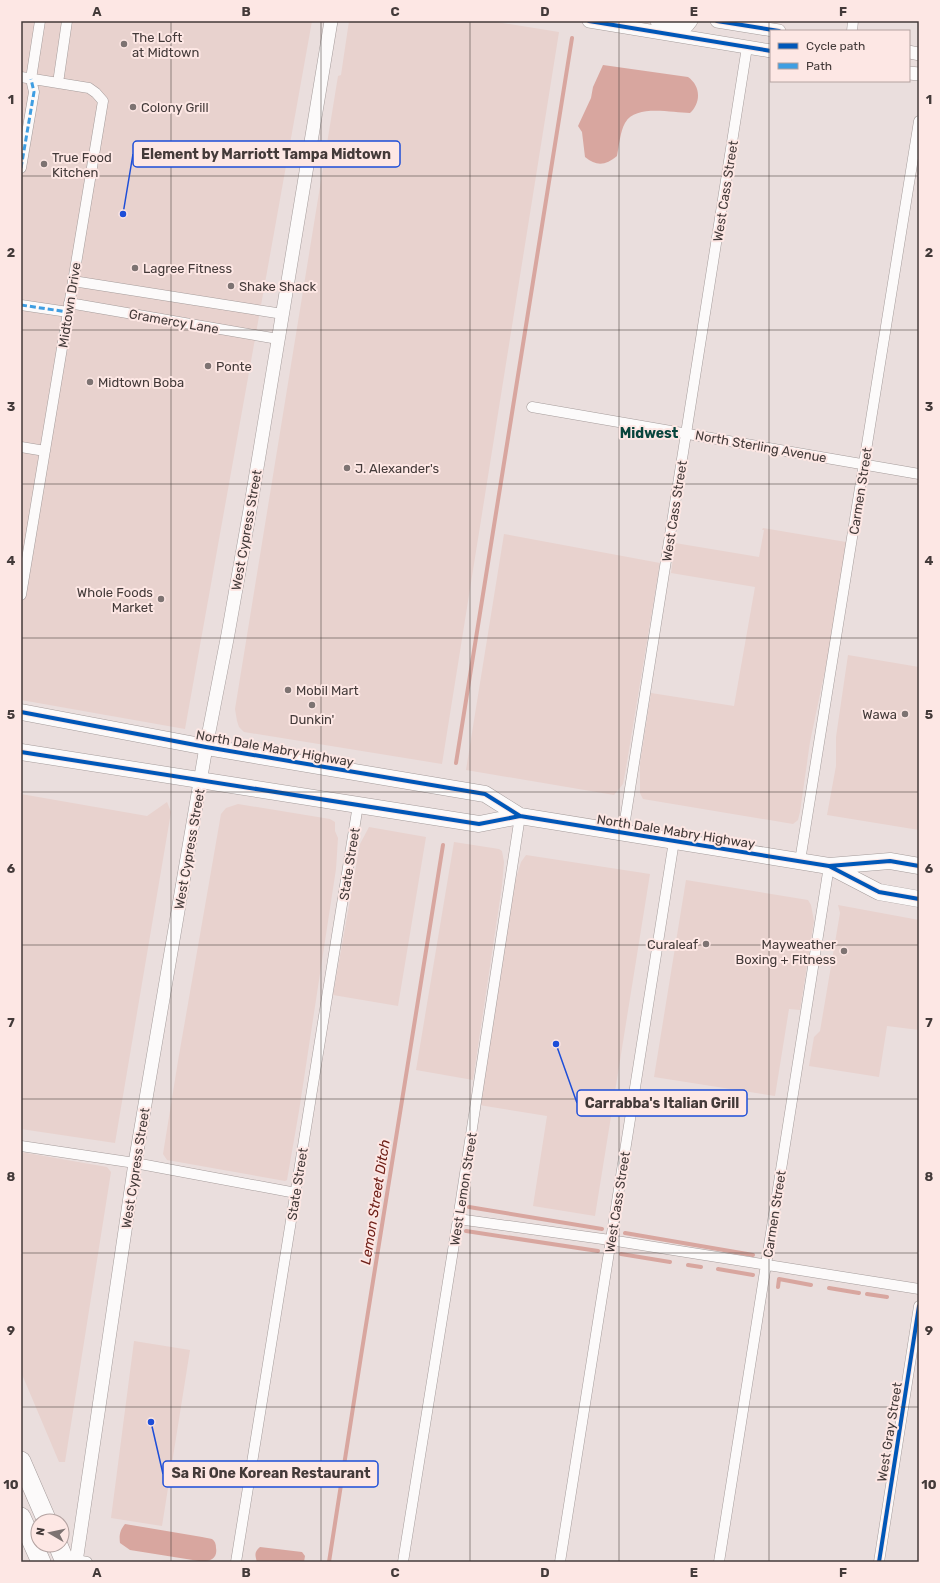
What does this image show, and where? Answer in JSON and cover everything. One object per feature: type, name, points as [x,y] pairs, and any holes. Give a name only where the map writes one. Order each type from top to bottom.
[{"type":"highway","points":[[21,1461],[44,1513]]},
{"type":"highway","points":[[21,1517],[41,1562]]},
{"type":"highway","points":[[66,1553],[76,1562]]},
{"type":"main road","name":"North Dale Mabry Highway","points":[[21,712],[206,747],[485,794],[520,816]]},
{"type":"main road","name":"North Dale Mabry Highway","points":[[21,752],[479,824],[520,816],[829,866],[890,861],[919,866]]},
{"type":"main road","name":"North Dale Mabry Highway","points":[[829,866],[879,892],[919,899]]},
{"type":"street","points":[[21,168],[34,92],[26,78],[40,21]]},
{"type":"street","points":[[58,83],[67,21]]},
{"type":"street","name":"West Cypress Street","points":[[76,1562],[135,1163],[200,781],[228,634],[331,21]]},
{"type":"street","points":[[589,21],[770,51]]},
{"type":"street","points":[[657,21],[687,26],[690,21]]},
{"type":"street","points":[[717,21],[773,30]]},
{"type":"street","points":[[747,47],[758,41],[770,42]]},
{"type":"street","name":"West Cass Street","points":[[623,833],[747,47]]},
{"type":"street","name":"Midtown Drive","points":[[21,595],[103,101],[89,88],[26,78]]},
{"type":"street","name":"Carmen Street","points":[[800,861],[865,465],[919,121]]},
{"type":"street","name":"Gramercy Lane","points":[[73,281],[282,314]]},
{"type":"street","name":"Gramercy Lane","points":[[21,304],[69,308],[278,339]]},
{"type":"street","name":"North Sterling Avenue","points":[[532,407],[919,474]]},
{"type":"street","points":[[21,447],[46,451]]},
{"type":"street","name":"State Street","points":[[236,1562],[358,805]]},
{"type":"street","name":"West Lemon Street","points":[[403,1562],[520,816]]},
{"type":"street","name":"West Cass Street","points":[[560,1562],[674,842]]},
{"type":"street","name":"Carmen Street","points":[[719,1562],[829,866]]},
{"type":"street","points":[[21,1146],[135,1163],[296,1193]]},
{"type":"street","points":[[458,1219],[610,1240],[766,1266],[919,1289]]},
{"type":"street","name":"West Gray Street","points":[[879,1562],[919,1306]]},
{"type":"shaded area","points":[[21,21],[312,21],[185,729],[21,700]]},
{"type":"shaded area","points":[[349,21],[490,21],[559,32],[442,764],[244,732],[239,727],[235,709],[338,76],[341,75]]},
{"type":"shaded area","points":[[603,65],[688,77],[695,85],[698,100],[694,109],[690,113],[645,111],[630,117],[625,123],[622,131],[617,156],[605,163],[601,164],[594,162],[585,157],[582,132],[578,126],[591,98],[593,87]]},
{"type":"shaded area","points":[[763,528],[846,542],[833,632],[810,742],[800,812],[798,820],[793,824],[643,799],[640,793],[640,763],[651,693],[734,706],[755,587],[671,573],[675,543],[759,557],[764,530],[762,530]]},
{"type":"shaded area","points":[[504,534],[660,563],[623,784],[614,795],[466,770]]},
{"type":"shaded area","points":[[848,655],[919,667],[919,830],[827,815],[836,766],[836,737]]},
{"type":"shaded area","points":[[21,794],[147,816],[167,802],[171,812],[115,1143],[21,1129]]},
{"type":"shaded area","points":[[238,804],[330,819],[335,822],[335,831],[338,838],[336,869],[299,1111],[287,1180],[285,1181],[167,1160],[163,1154],[221,814],[226,808]]},
{"type":"shaded area","points":[[369,827],[426,837],[398,1006],[333,995],[360,844]]},
{"type":"shaded area","points":[[454,842],[499,849],[502,851],[504,862],[502,886],[473,1080],[416,1070]]},
{"type":"shaded area","points":[[526,855],[650,874],[595,1216],[533,1206],[547,1116],[479,1105],[514,885],[521,862]]},
{"type":"shaded area","name":"Curaleaf","points":[[686,880],[808,900],[811,905],[814,921],[800,1010],[789,1009],[775,1096],[654,1077]]},
{"type":"shaded area","points":[[838,905],[919,920],[919,1030],[887,1026],[879,1077],[809,1066],[814,1037],[820,1031],[840,913]]},
{"type":"shaded area","points":[[21,1152],[107,1167],[111,1172],[65,1462],[59,1462],[21,1372]]},
{"type":"shaded area","points":[[134,1341],[190,1350],[162,1526],[111,1518]]},
{"type":"shaded area","points":[[125,1524],[212,1539],[216,1544],[216,1555],[212,1559],[199,1561],[130,1550],[120,1543],[120,1533]]},
{"type":"shaded area","points":[[260,1547],[302,1552],[305,1556],[304,1562],[257,1562],[256,1554]]},
{"type":"waterway","points":[[456,763],[572,38]]},
{"type":"waterway","name":"Lemon Street Ditch","points":[[329,1562],[443,845]]},
{"type":"waterway","points":[[469,1207],[602,1229]]},
{"type":"waterway","points":[[466,1231],[598,1251]]},
{"type":"waterway","points":[[625,1233],[753,1255]]},
{"type":"waterway","points":[[621,1254],[670,1262]]},
{"type":"waterway","points":[[688,1265],[701,1267]]},
{"type":"waterway","points":[[718,1269],[753,1275]]},
{"type":"waterway","points":[[778,1287],[779,1279],[811,1285]]},
{"type":"waterway","points":[[829,1288],[859,1293]]},
{"type":"waterway","points":[[867,1294],[887,1297]]},
{"type":"marked path","points":[[21,168],[34,92],[31,79]]},
{"type":"marked path","points":[[21,305],[68,312]]},
{"type":"cycle path","points":[[589,21],[770,51]]},
{"type":"cycle path","points":[[717,21],[773,30]]},
{"type":"cycle path","points":[[21,712],[206,747],[485,794],[520,816]]},
{"type":"cycle path","points":[[21,752],[479,824],[520,816],[829,866],[890,861],[919,866]]},
{"type":"cycle path","points":[[829,866],[879,892],[919,899]]},
{"type":"cycle path","points":[[879,1562],[919,1306]]},
{"type":"place","name":"The Loft at Midtown","points":[[124,44]]},
{"type":"place","name":"Colony Grill","points":[[133,107]]},
{"type":"place","name":"True Food Kitchen","points":[[44,164]]},
{"type":"place","name":"Element by Marriott Tampa Midtown","points":[[123,214]]},
{"type":"place","name":"Lagree Fitness","points":[[135,268]]},
{"type":"place","name":"Shake Shack","points":[[231,286]]},
{"type":"place","name":"Ponte","points":[[208,366]]},
{"type":"place","name":"Midtown Boba","points":[[90,382]]},
{"type":"place","name":"J. Alexander's","points":[[347,468]]},
{"type":"place","name":"Whole Foods Market","points":[[161,599]]},
{"type":"place","name":"Mobil Mart","points":[[288,690]]},
{"type":"place","name":"Dunkin'","points":[[312,705]]},
{"type":"place","name":"Wawa","points":[[905,714]]},
{"type":"place","name":"Curaleaf","points":[[706,944]]},
{"type":"place","name":"Mayweather Boxing + Fitness","points":[[844,951]]},
{"type":"place","name":"Carrabba's Italian Grill","points":[[556,1044]]},
{"type":"place","name":"Sa Ri One Korean Restaurant","points":[[151,1422]]},
{"type":"district","name":"Midwest","points":[[649,433]]}]
